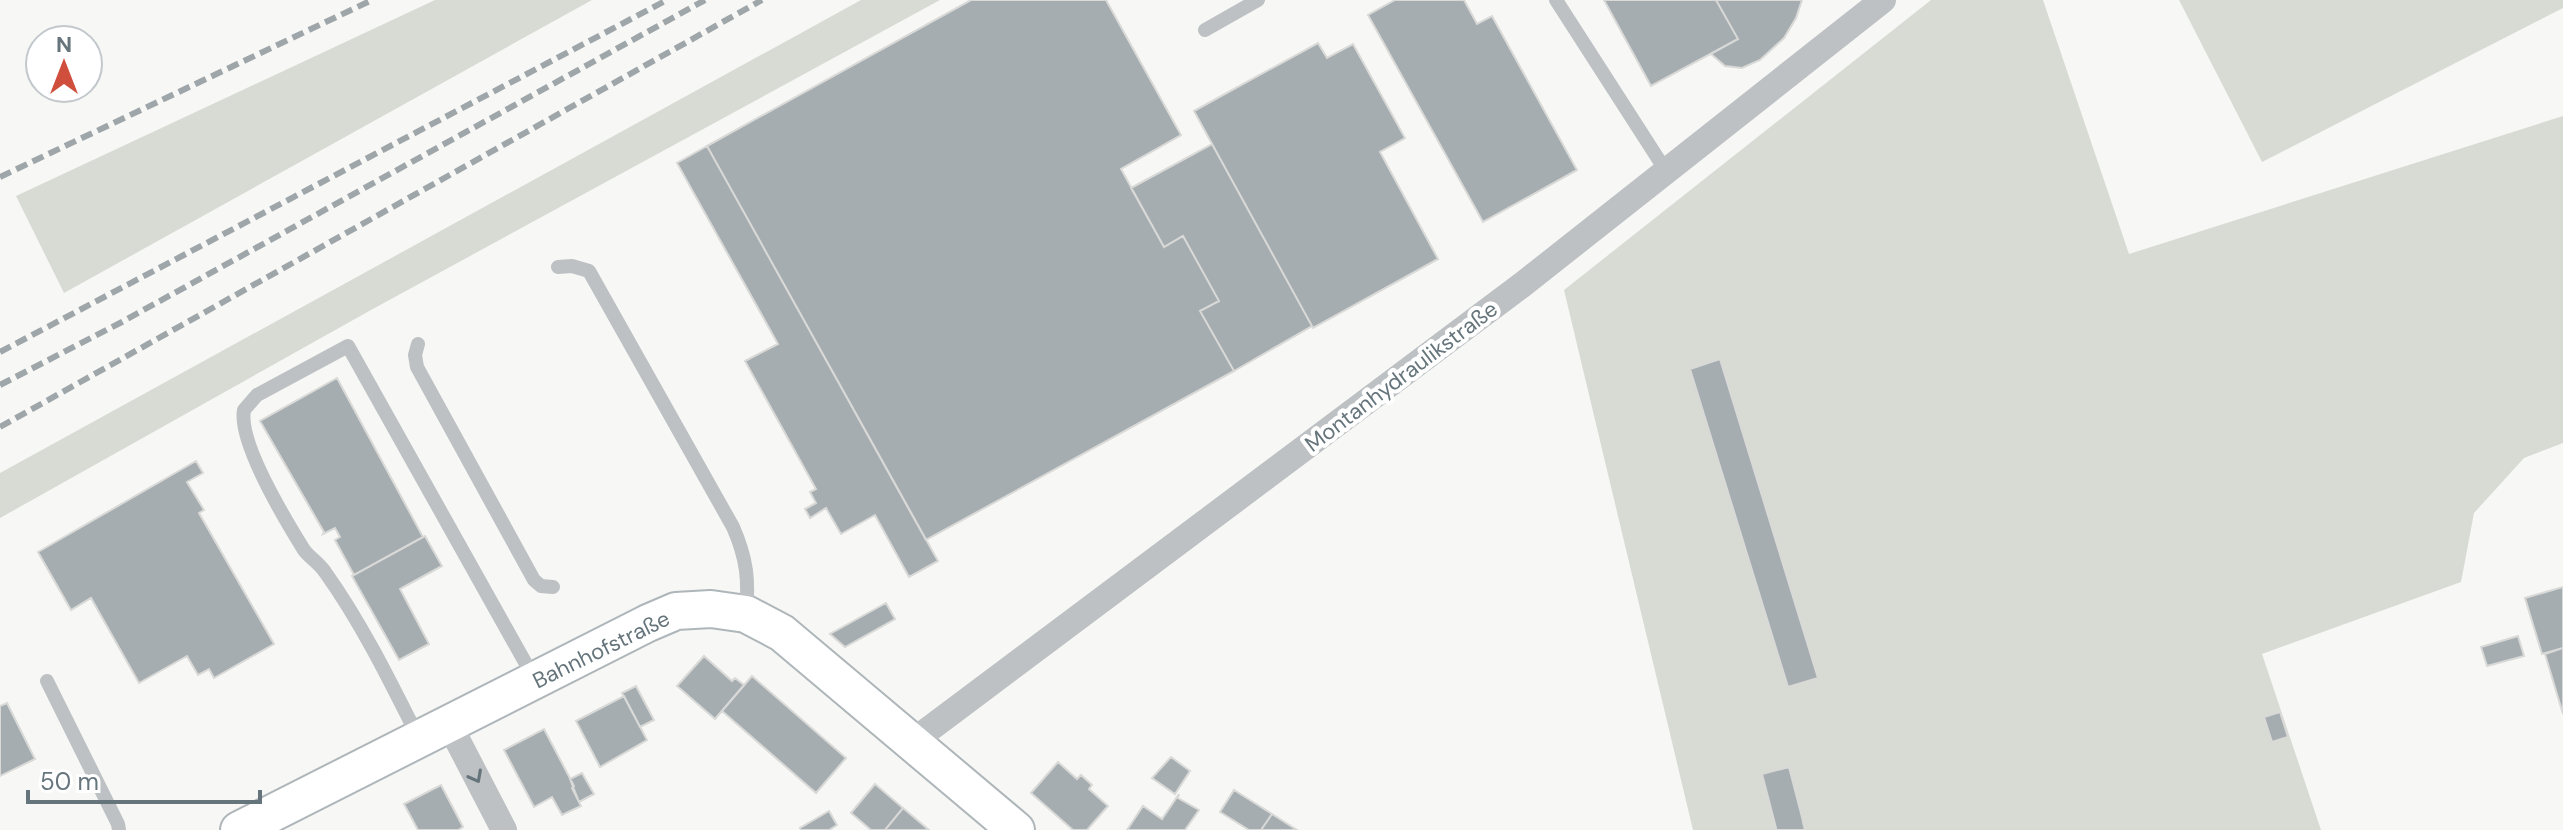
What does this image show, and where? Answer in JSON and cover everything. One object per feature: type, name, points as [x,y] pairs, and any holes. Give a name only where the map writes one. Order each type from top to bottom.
[{"type":"main road","name":"Bahnhofstraße","points":[[239,830],[676,611],[711,609],[746,614],[782,633],[1016,830]]},
{"type":"street","name":"Montanhydraulikstraße","points":[[912,742],[1522,285],[1883,0]]},
{"type":"street","points":[[434,732],[504,830]]},
{"type":"lane","points":[[1205,30],[1258,0]]},
{"type":"lane","points":[[1556,0],[1666,171]]},
{"type":"lane","points":[[558,267],[572,266],[589,271],[733,527],[746,563],[749,585],[746,614]]},
{"type":"lane","points":[[418,344],[415,355],[417,367],[527,569],[541,586],[553,587]]},
{"type":"lane","points":[[434,732],[364,637],[325,571],[299,541],[259,469],[245,432],[244,410],[257,395],[348,346],[535,680]]},
{"type":"lane","points":[[47,681],[119,830]]},
{"type":"shaded area","points":[[435,0],[592,0],[64,293],[16,196]]},
{"type":"shaded area","points":[[861,0],[940,0],[371,310],[0,518],[0,473]]},
{"type":"shaded area","points":[[1931,0],[2043,0],[2129,254],[2563,116],[2563,443],[2524,458],[2474,513],[2461,582],[2262,654],[2321,830],[1693,830],[1564,290]]},
{"type":"shaded area","points":[[2179,0],[2563,0],[2563,8],[2262,162]]},
{"type":"building","points":[[971,0],[1106,0],[1181,135],[1121,169],[1164,247],[1183,236],[1219,301],[1200,311],[1234,371],[926,540],[707,146]]},
{"type":"building","points":[[1395,0],[1464,0],[1477,24],[1492,16],[1577,170],[1483,222],[1368,15]]},
{"type":"building","points":[[1604,0],[1716,0],[1738,39],[1651,86]]},
{"type":"building","points":[[1716,0],[1802,0],[1784,38],[1760,60],[1742,68],[1725,66],[1711,54],[1738,39]]},
{"type":"building","points":[[1318,43],[1327,58],[1353,44],[1405,138],[1380,152],[1438,259],[1313,328],[1194,111]]},
{"type":"building","points":[[1212,144],[1312,326],[1234,371],[1200,311],[1219,301],[1183,236],[1164,247],[1131,188]]},
{"type":"building","points":[[707,146],[938,561],[909,577],[875,515],[841,534],[826,508],[810,518],[805,509],[816,503],[810,492],[816,489],[745,361],[778,344],[677,163]]},
{"type":"building","points":[[1720,359],[1818,678],[1788,687],[1690,369]]},
{"type":"building","points":[[337,378],[423,537],[354,575],[335,540],[340,537],[335,528],[323,534],[260,421]]},
{"type":"building","points":[[196,461],[203,473],[187,482],[204,510],[199,513],[274,644],[214,678],[209,669],[198,675],[187,656],[139,683],[91,598],[71,610],[38,552]]},
{"type":"building","points":[[425,536],[442,566],[400,589],[429,644],[399,660],[352,576]]},
{"type":"building","points":[[2563,587],[2563,648],[2542,654],[2525,598]]},
{"type":"building","points":[[886,603],[895,619],[845,647],[830,634]]},
{"type":"building","points":[[2518,636],[2524,656],[2487,666],[2481,647]]},
{"type":"building","points":[[2563,648],[2563,714],[2545,654]]},
{"type":"building","points":[[704,656],[732,681],[735,678],[744,685],[715,719],[677,686]]},
{"type":"building","points":[[752,676],[846,758],[816,793],[722,711]]},
{"type":"building","points":[[636,686],[654,720],[640,727],[622,693]]},
{"type":"building","points":[[624,696],[647,740],[600,767],[576,721]]},
{"type":"building","points":[[7,703],[35,759],[0,776],[0,706]]},
{"type":"building","points":[[2280,712],[2288,737],[2272,742],[2264,717]]},
{"type":"building","points":[[544,729],[581,806],[562,815],[552,797],[534,807],[504,750]]},
{"type":"building","points":[[1171,757],[1190,771],[1175,794],[1152,778]]},
{"type":"building","points":[[1058,762],[1077,779],[1081,775],[1092,785],[1089,789],[1108,806],[1087,830],[1073,830],[1031,793]]},
{"type":"building","points":[[1789,767],[1803,821],[1810,821],[1803,822],[1805,830],[1768,830],[1776,828],[1762,774]]},
{"type":"building","points":[[582,773],[594,794],[579,802],[570,779]]},
{"type":"building","points":[[875,784],[903,808],[885,830],[871,830],[851,813]]},
{"type":"building","points":[[441,785],[463,827],[458,830],[418,830],[404,804]]},
{"type":"building","points":[[1234,790],[1272,814],[1261,830],[1249,830],[1220,812]]},
{"type":"building","points":[[1179,794],[1178,798],[1199,810],[1185,830],[1127,830],[1143,806],[1162,819]]},
{"type":"building","points":[[903,808],[929,830],[885,830]]},
{"type":"building","points":[[829,811],[837,825],[829,830],[801,830],[800,828]]},
{"type":"building","points":[[1272,814],[1297,830],[1261,830]]},
{"type":"railway","points":[[0,177],[372,0]]},
{"type":"railway","points":[[0,352],[667,0]]},
{"type":"railway","points":[[0,385],[120,323],[705,0]]},
{"type":"railway","points":[[0,427],[762,0]]}]
